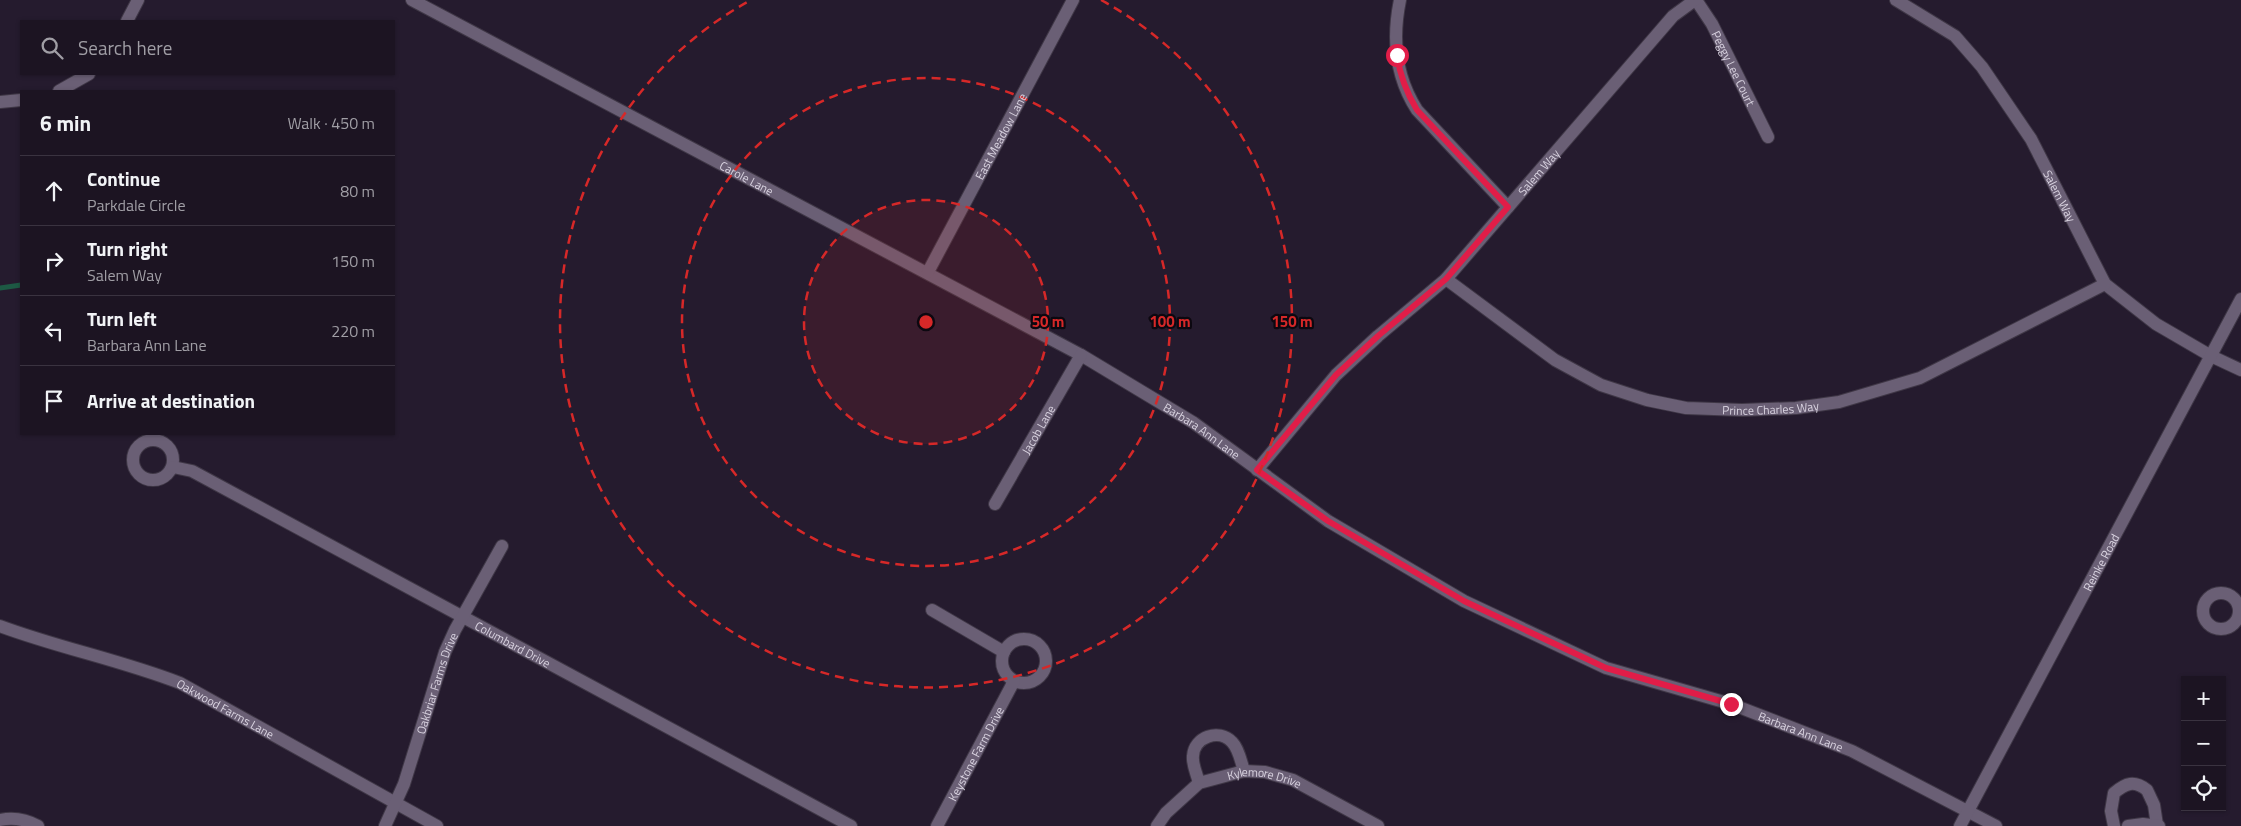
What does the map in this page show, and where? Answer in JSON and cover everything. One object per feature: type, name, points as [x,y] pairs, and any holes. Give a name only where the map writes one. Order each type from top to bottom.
[{"type":"street","points":[[128,20],[138,0]]},
{"type":"street","name":"Carole Lane","points":[[412,0],[928,272],[1081,355]]},
{"type":"street","name":"East Meadow Lane","points":[[928,272],[1072,0]]},
{"type":"street","points":[[1400,0],[1395,36],[1400,74],[1407,94],[1417,110],[1508,207]]},
{"type":"street","name":"Salem Way","points":[[1257,470],[1336,375],[1378,336],[1446,279],[1673,16],[1695,0]]},
{"type":"street","name":"Peggy Lee Court","points":[[1695,0],[1712,24],[1768,137]]},
{"type":"street","name":"Salem Way","points":[[1896,0],[1955,36],[1982,67],[2031,139],[2105,284],[2144,316],[2211,356],[2241,370]]},
{"type":"street","points":[[61,90],[87,75]]},
{"type":"street","points":[[0,102],[20,100]]},
{"type":"street","name":"Prince Charles Way","points":[[1446,279],[1555,360],[1601,385],[1647,400],[1686,408],[1742,410],[1796,408],[1839,402],[1920,378],[2105,284]]},
{"type":"street","name":"Reinke Road","points":[[1960,826],[2241,299]]},
{"type":"street","name":"Barbara Ann Lane","points":[[1081,355],[1194,423],[1328,521],[1464,601],[1606,668],[1731,704],[1852,750],[1996,826]]},
{"type":"street","name":"Jacob Lane","points":[[995,504],[1081,355]]},
{"type":"street","name":"Columbard Drive","points":[[173,467],[192,471],[851,826]]},
{"type":"street","name":"Oakbriar Farms Drive","points":[[385,826],[396,804],[445,652],[455,630],[502,546]]},
{"type":"street","points":[[932,610],[1004,652]]},
{"type":"street","name":"Oakwood Farms Lane","points":[[0,626],[144,669],[180,683],[437,826]]},
{"type":"street","points":[[1029,640],[1041,648],[1045,655],[1045,669],[1035,680],[1021,683],[1014,680],[1005,671],[1002,658],[1004,652],[1014,642],[1029,640]]},
{"type":"street","name":"Keystone Farm Drive","points":[[936,826],[1014,680]]},
{"type":"street","points":[[1199,783],[1193,755],[1198,743],[1212,735],[1220,735],[1231,741],[1236,747],[1244,771]]},
{"type":"street","name":"Kylemore Drive","points":[[1158,826],[1166,813],[1199,783],[1244,771],[1265,772],[1293,780],[1378,826]]},
{"type":"street","points":[[2114,826],[2111,811],[2114,793],[2126,784],[2134,783],[2147,790],[2154,805],[2158,826],[2143,824],[2128,826]]},
{"type":"street","points":[[0,820],[10,818],[21,819],[38,826]]},
{"type":"waterway","points":[[0,288],[20,285]]},
{"type":"route","points":[[1397,55],[1400,74],[1407,94],[1417,110],[1508,207],[1446,279],[1378,336],[1336,375],[1257,470],[1328,521],[1464,601],[1606,668],[1731,704]]}]
